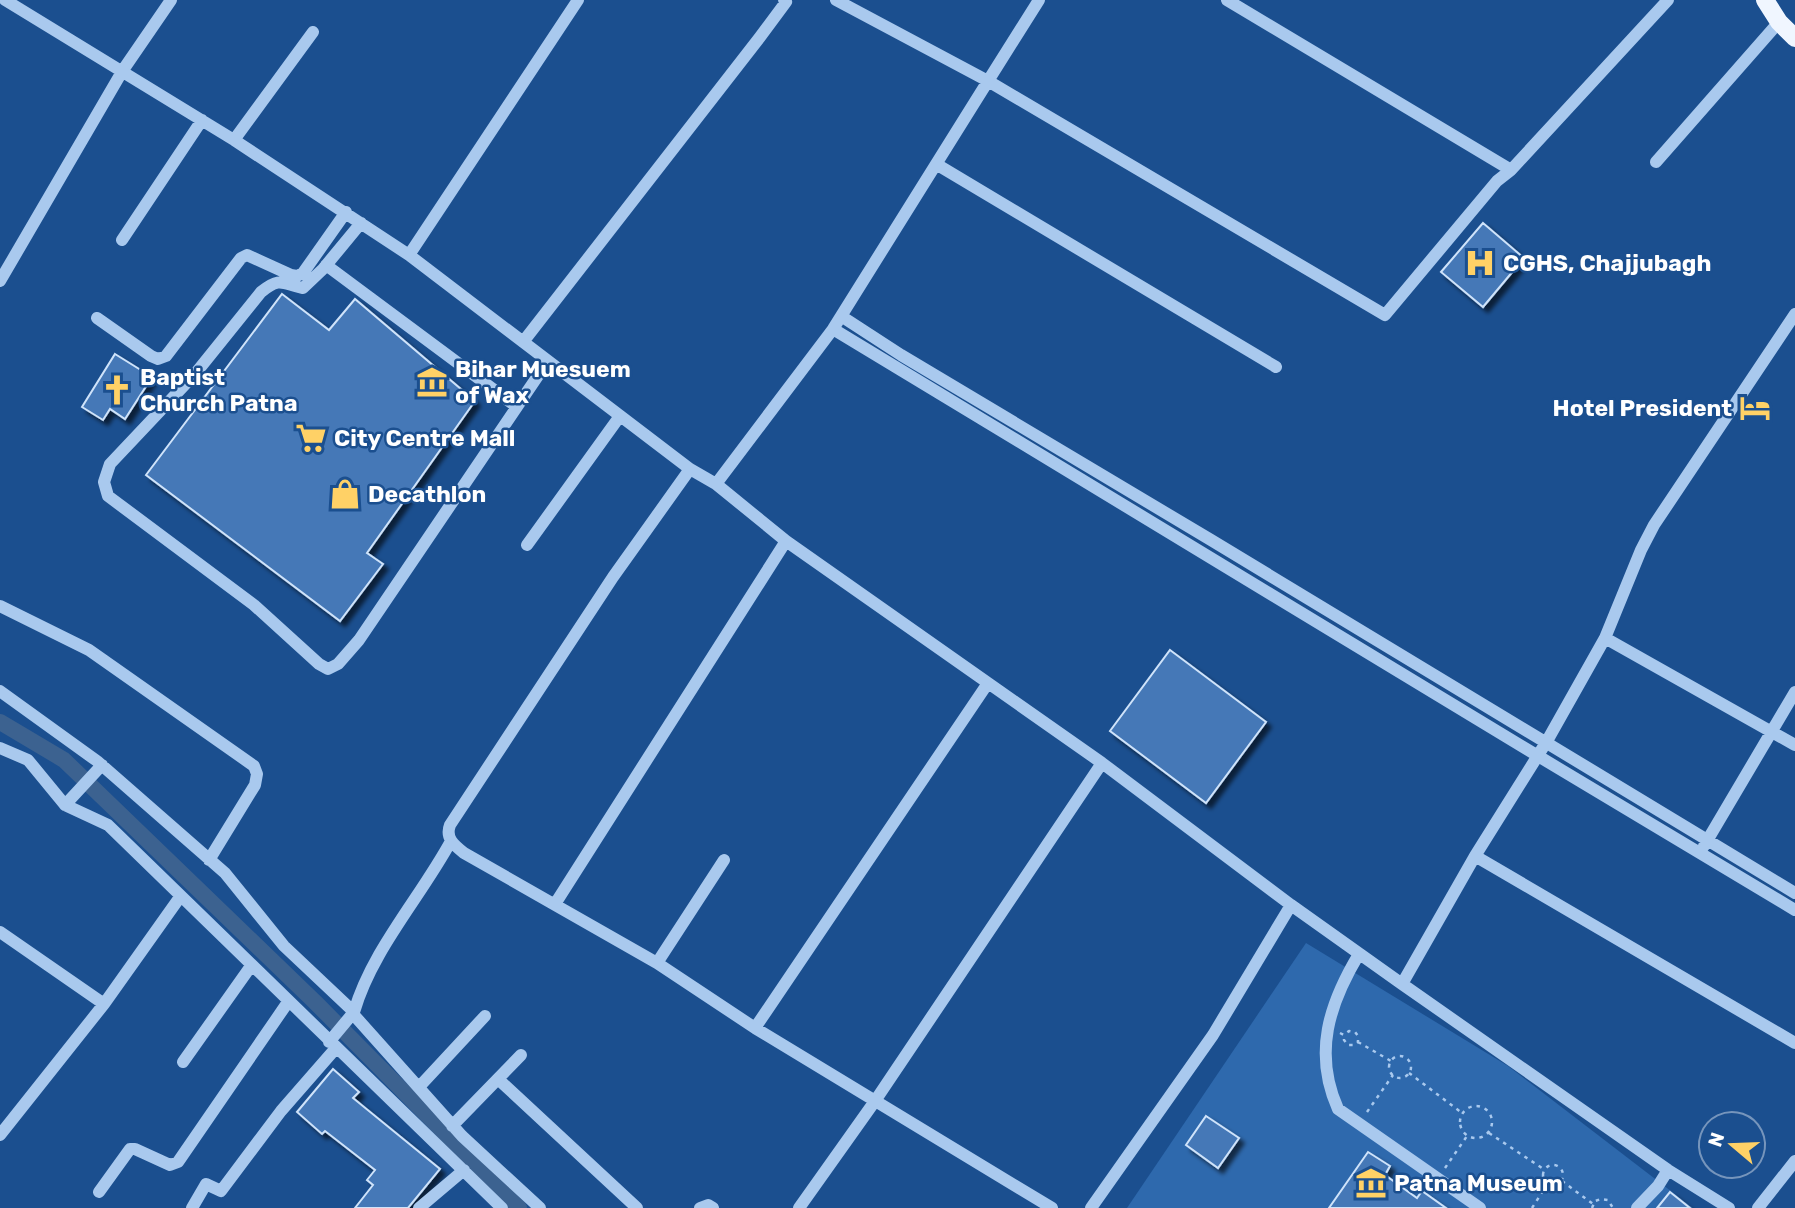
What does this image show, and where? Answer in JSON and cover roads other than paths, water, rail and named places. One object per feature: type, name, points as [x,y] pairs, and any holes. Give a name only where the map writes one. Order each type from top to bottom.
[{"type":"main road","points":[[1765,0],[1779,22],[1795,38]]},
{"type":"street","points":[[5,0],[234,140],[409,255],[690,469],[716,484],[786,541],[1102,763],[1359,954],[1668,1170],[1729,1208]]},
{"type":"street","points":[[0,281],[123,70],[171,0]]},
{"type":"street","points":[[409,255],[578,0]]},
{"type":"street","points":[[523,342],[760,37],[786,2],[784,0]]},
{"type":"street","points":[[836,0],[988,81],[1385,315],[1497,181],[1511,170],[1668,0]]},
{"type":"street","points":[[716,484],[833,329],[1039,0]]},
{"type":"street","points":[[1227,0],[1511,170]]},
{"type":"street","points":[[1656,162],[1779,22]]},
{"type":"street","points":[[234,140],[313,32]]},
{"type":"street","points":[[122,240],[202,120]]},
{"type":"street","points":[[936,164],[1276,367]]},
{"type":"street","points":[[97,318],[159,359],[166,356],[242,258],[247,255],[297,276],[303,273],[346,212]]},
{"type":"street","points":[[360,223],[326,265],[303,288],[283,281],[274,282],[261,292],[195,373],[110,464],[104,482],[108,496],[254,605],[319,664],[328,669],[338,664],[359,640],[548,361]]},
{"type":"street","points":[[326,265],[517,407]]},
{"type":"street","points":[[1402,984],[1605,638],[1654,525],[1795,314]]},
{"type":"street","points":[[841,316],[1030,441],[1538,756],[1795,910]]},
{"type":"street","points":[[833,329],[1547,741],[1795,893]]},
{"type":"street","points":[[527,545],[620,416]]},
{"type":"street","points":[[690,469],[613,577],[450,825],[447,832],[451,841],[464,853],[657,964],[755,1028],[1052,1208]]},
{"type":"street","points":[[555,904],[786,541]]},
{"type":"street","points":[[0,606],[89,650],[254,766],[257,774],[255,785],[209,860]]},
{"type":"street","points":[[1605,638],[1795,745]]},
{"type":"street","points":[[755,1028],[988,683]]},
{"type":"street","points":[[0,691],[102,765],[225,873],[284,946],[419,1087],[452,1126],[540,1208]]},
{"type":"street","points":[[1706,855],[1795,692]]},
{"type":"street","points":[[0,748],[28,760],[69,801],[108,825],[502,1208]]},
{"type":"street","points":[[799,1208],[875,1101],[1102,763]]},
{"type":"street","points":[[69,801],[102,765]]},
{"type":"street","points":[[192,1208],[206,1184],[221,1191],[333,1042],[351,1016],[378,959],[451,841]]},
{"type":"street","points":[[1475,856],[1795,1044]]},
{"type":"street","points":[[657,964],[724,860]]},
{"type":"street","points":[[1,1130],[104,1004],[180,897]]},
{"type":"street","points":[[1091,1208],[1213,1035],[1291,905]]},
{"type":"street","points":[[0,932],[104,1004]]},
{"type":"street","points":[[1359,954],[1344,980],[1331,1014],[1325,1063],[1328,1086],[1338,1109],[1480,1208]]},
{"type":"street","points":[[184,1062],[251,966]]},
{"type":"street","points":[[99,1192],[132,1148],[170,1165],[178,1163],[288,1002]]},
{"type":"street","points":[[419,1087],[485,1016]]},
{"type":"street","points":[[452,1126],[521,1055]]},
{"type":"street","points":[[498,1079],[637,1208]]},
{"type":"street","points":[[1758,1208],[1795,1161]]},
{"type":"street","points":[[419,1208],[464,1170]]},
{"type":"street","points":[[1637,1208],[1658,1186],[1668,1170]]},
{"type":"street","points":[[700,1208],[708,1205],[713,1208]]},
{"type":"waterway","points":[[0,722],[64,760],[315,1002],[519,1208]]},
{"type":"place","name":"CGHS, Chajjubagh","points":[[1480,263]]},
{"type":"place","name":"Bihar Muesuem of Wax","points":[[432,382]]},
{"type":"place","name":"Baptist Church Patna","points":[[117,390]]},
{"type":"place","name":"Hotel President","points":[[1755,408]]},
{"type":"place","name":"City Centre Mall","points":[[311,438]]},
{"type":"place","name":"Decathlon","points":[[345,494]]},
{"type":"place","name":"Patna Museum","points":[[1371,1183]]}]
